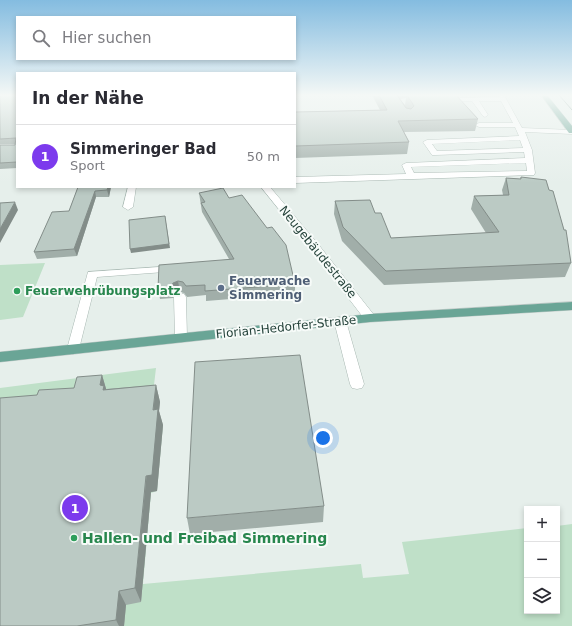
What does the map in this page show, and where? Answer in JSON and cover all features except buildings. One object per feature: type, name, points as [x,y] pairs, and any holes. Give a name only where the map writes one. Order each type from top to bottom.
[{"type":"main road","name":"Florian-Hedorfer-Straße","points":[[0,357],[370,318],[572,306]]},
{"type":"street","points":[[296,180],[531,172],[528,150],[517,124]]},
{"type":"street","points":[[479,125],[521,131],[572,132]]},
{"type":"street","points":[[521,131],[427,142],[435,153],[528,150]]},
{"type":"street","points":[[411,176],[406,165],[530,160]]},
{"type":"street","points":[[128,207],[132,188]]},
{"type":"street","name":"Neugebäudestraße","points":[[266,188],[314,246],[370,318]]},
{"type":"street","points":[[73,349],[92,274],[188,268]]},
{"type":"street","points":[[180,297],[181,338]]},
{"type":"street","points":[[340,321],[357,384]]},
{"type":"green space","name":"Feuerwehrübungsplatz","points":[[45,263],[23,317],[0,320],[0,265]]},
{"type":"green space","points":[[156,368],[152,402],[158,426],[163,425],[157,491],[151,493],[143,584],[361,564],[363,578],[409,574],[402,542],[524,528],[524,614],[560,614],[560,526],[572,524],[572,626],[0,626],[0,388]]},
{"type":"place","name":"Feuerwache Simmering","points":[[221,288]]},
{"type":"place","name":"Feuerwehrübungsplatz","points":[[17,291]]},
{"type":"place","name":"Simmeringer Bad","points":[[75,508]]},
{"type":"place","name":"Hallen- und Freibad Simmering","points":[[74,538]]}]
